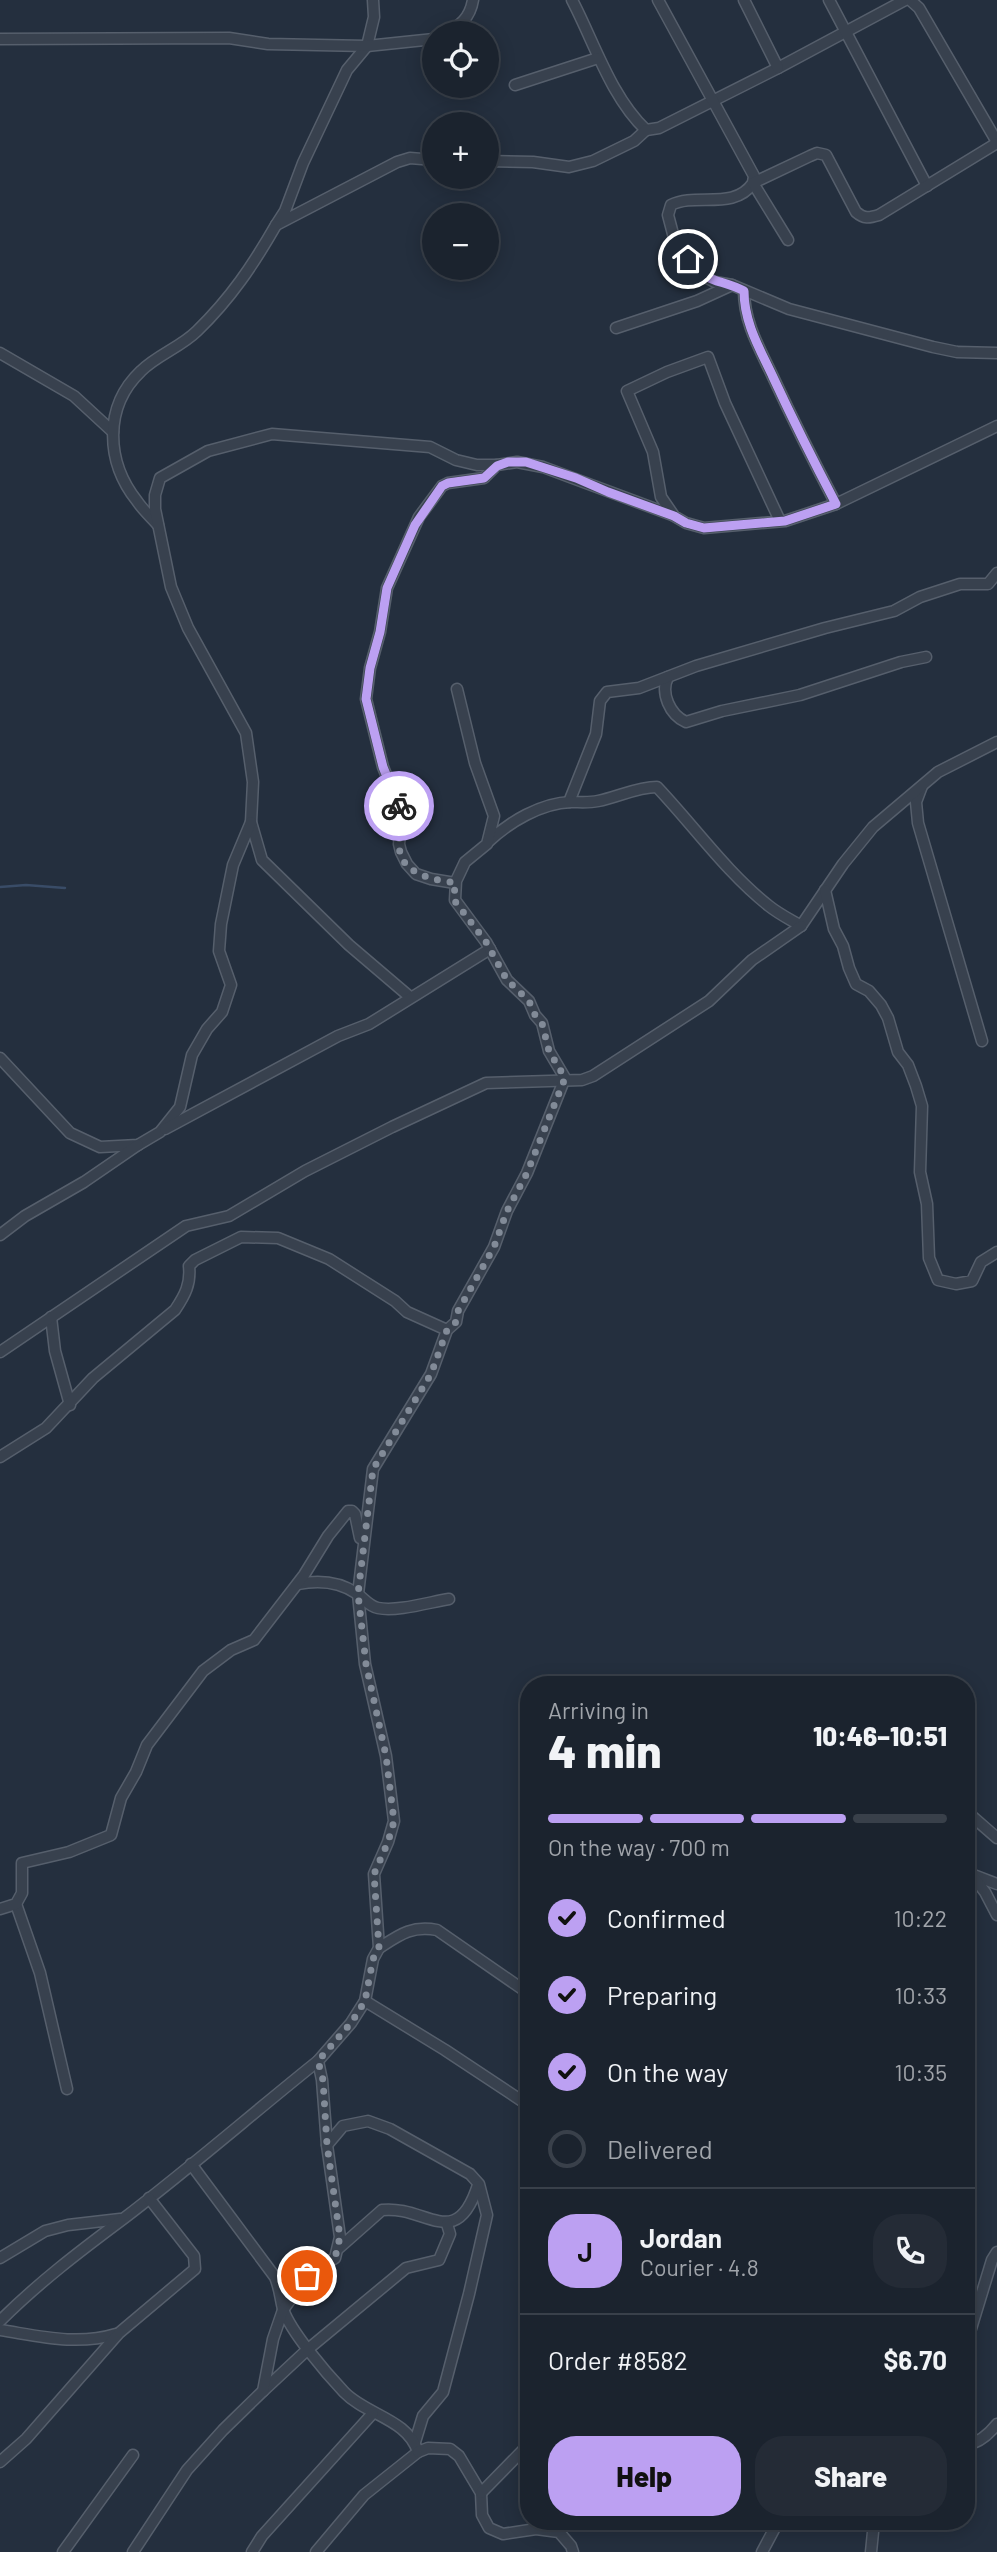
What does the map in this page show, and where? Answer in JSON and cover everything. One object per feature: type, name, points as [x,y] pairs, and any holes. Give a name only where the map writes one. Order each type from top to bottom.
[{"type":"street","points":[[159,526],[135,500],[116,461],[113,432],[116,407],[126,388],[139,373],[156,357],[195,333],[249,272],[285,211],[303,163],[347,71],[367,46],[374,17],[373,0]]},
{"type":"street","points":[[463,21],[473,0]]},
{"type":"street","points":[[572,0],[598,58],[636,120],[646,130]]},
{"type":"street","points":[[658,0],[748,164],[754,176],[753,183],[788,240]]},
{"type":"street","points":[[744,0],[778,68]]},
{"type":"street","points":[[829,0],[927,186]]},
{"type":"street","points":[[499,161],[569,167],[593,161],[634,141],[646,130],[659,128],[907,0],[919,8],[997,143],[879,215],[869,218],[861,217],[856,212],[826,155],[817,153],[753,183],[741,194],[731,198],[680,200],[671,205],[668,215],[673,234],[698,273],[715,282],[732,285],[789,309],[933,347],[957,352],[997,353]]},
{"type":"street","points":[[0,39],[229,38],[268,44],[367,46],[422,40]]},
{"type":"street","points":[[515,85],[598,58]]},
{"type":"street","points":[[276,225],[397,162],[410,158],[422,159]]},
{"type":"street","points":[[616,328],[697,301],[732,285]]},
{"type":"street","points":[[744,291],[750,330],[836,504]]},
{"type":"street","points":[[0,353],[74,396],[113,432]]},
{"type":"street","points":[[674,516],[661,497],[653,452],[627,391],[708,357],[725,403],[780,521]]},
{"type":"street","points":[[455,883],[416,874],[401,852],[399,844],[402,814],[383,767],[366,699],[387,588],[415,525],[442,486],[484,478],[497,466],[508,462],[526,462],[704,528],[780,521],[836,504],[997,426]]},
{"type":"street","points":[[410,997],[349,945],[262,860],[251,822],[253,782],[246,733],[180,610],[167,574],[155,509],[155,495],[160,478],[208,451],[272,434],[430,447],[456,460],[497,466]]},
{"type":"street","points":[[569,802],[596,734],[600,701],[607,692],[639,688],[737,653],[894,611],[920,597],[960,584],[988,583],[997,573]]},
{"type":"street","points":[[668,677],[665,683],[670,707],[679,719],[686,722],[722,711],[800,695],[901,662],[926,657]]},
{"type":"street","points":[[457,688],[475,763],[494,816],[486,844]]},
{"type":"street","points":[[0,1352],[186,1226],[229,1216],[305,1171],[475,1088],[486,1083],[565,1078],[582,1080],[593,1076],[709,1001],[752,960],[801,926],[873,827],[938,772],[997,742]]},
{"type":"street","points":[[923,783],[916,802],[918,824],[982,1041]]},
{"type":"street","points":[[565,1078],[549,1051],[542,1023],[529,1001],[507,980],[490,949],[454,900],[455,883],[465,862],[497,834],[527,815],[569,802],[595,802],[647,787],[657,787],[742,882],[771,907],[801,926]]},
{"type":"street","points":[[160,1132],[180,1107],[192,1055],[207,1029],[222,1012],[231,985],[219,951],[221,924],[233,865],[251,822]]},
{"type":"street","points":[[825,890],[834,929],[843,946],[852,976],[856,984],[869,991],[881,1005],[888,1018],[898,1052],[908,1065],[922,1106],[920,1172],[927,1204],[929,1258],[937,1280],[956,1284],[972,1280],[981,1262],[997,1252]]},
{"type":"street","points":[[0,1235],[160,1132],[338,1036],[369,1024],[490,949]]},
{"type":"street","points":[[0,1058],[70,1133],[100,1147],[138,1145]]},
{"type":"street","points":[[379,1948],[374,1874],[394,1821],[386,1756],[366,1664],[358,1594],[373,1469],[431,1374],[447,1330],[456,1322],[458,1311],[494,1247],[565,1078]]},
{"type":"street","points":[[0,1457],[46,1428],[71,1405],[93,1378],[175,1310],[184,1298],[184,1292],[190,1282],[189,1266],[195,1260],[241,1237],[278,1238],[295,1247],[312,1250],[389,1297],[407,1312],[447,1330]]},
{"type":"street","points":[[51,1317],[55,1351],[71,1405]]},
{"type":"street","points":[[0,1909],[16,1904],[22,1893],[22,1863],[69,1852],[111,1835],[121,1798],[147,1745],[203,1671],[231,1650],[254,1640],[298,1584],[328,1536],[348,1511],[355,1514],[362,1551]]},
{"type":"street","points":[[298,1584],[314,1581],[336,1583],[379,1608],[449,1599]]},
{"type":"street","points":[[975,1819],[997,1838]]},
{"type":"street","points":[[975,1880],[997,1884]]},
{"type":"street","points":[[975,1884],[985,1892],[997,1915]]},
{"type":"street","points":[[16,1904],[40,1973],[67,2089]]},
{"type":"street","points":[[0,2320],[79,2252],[318,2061],[351,2023],[365,2001],[373,1959],[379,1948],[406,1930],[423,1927],[436,1930],[520,1988]]},
{"type":"street","points":[[365,2001],[520,2100]]},
{"type":"street","points":[[263,2391],[273,2339],[283,2310],[307,2276],[335,2258],[339,2248],[340,2237],[327,2145],[323,2080],[318,2061]]},
{"type":"street","points":[[316,2552],[364,2495],[417,2447],[423,2416],[443,2392],[487,2215],[479,2184],[470,2174],[390,2129],[368,2121],[343,2126],[327,2145]]},
{"type":"street","points":[[191,2164],[275,2277],[282,2293],[283,2310],[307,2350],[346,2395],[397,2425],[417,2447],[450,2449],[459,2456],[481,2493],[482,2515],[489,2528],[503,2534],[529,2530]]},
{"type":"street","points":[[339,2248],[382,2210],[410,2213],[447,2224],[462,2215],[474,2198],[479,2184]]},
{"type":"street","points":[[0,2462],[26,2439],[119,2333],[195,2269],[194,2256],[149,2198]]},
{"type":"street","points":[[0,2258],[45,2231],[68,2225],[123,2219]]},
{"type":"street","points":[[132,2552],[187,2470],[263,2391],[307,2350],[406,2268],[439,2260],[450,2234],[447,2224]]},
{"type":"street","points":[[975,2316],[992,2260],[997,2252]]},
{"type":"street","points":[[0,2330],[78,2342],[119,2333]]},
{"type":"street","points":[[252,2552],[262,2536],[373,2413]]},
{"type":"street","points":[[975,2443],[989,2434],[997,2424]]},
{"type":"street","points":[[481,2493],[520,2453]]},
{"type":"street","points":[[63,2552],[133,2455]]},
{"type":"street","points":[[544,2530],[559,2532],[573,2552]]},
{"type":"street","points":[[762,2552],[774,2530]]},
{"type":"street","points":[[871,2552],[873,2530]]},
{"type":"waterway","points":[[0,887],[26,885],[65,888]]},
{"type":"way so far","points":[[307,2276],[335,2258],[340,2237],[327,2145],[323,2080],[318,2061],[351,2023],[365,2001],[373,1959],[379,1948],[374,1874],[394,1821],[386,1756],[366,1664],[358,1594],[373,1469],[431,1374],[447,1330],[456,1322],[458,1311],[494,1247],[565,1078],[549,1051],[542,1023],[529,1001],[507,980],[486,942],[454,900],[455,883],[416,874],[407,864],[399,844],[402,832],[399,806]]},
{"type":"route","points":[[399,806],[383,767],[366,699],[370,668],[380,632],[387,588],[419,517],[442,486],[484,478],[497,466],[508,462],[526,462],[576,478],[704,528],[785,521],[836,504],[750,330],[744,291],[705,277],[698,273],[688,259]]}]
